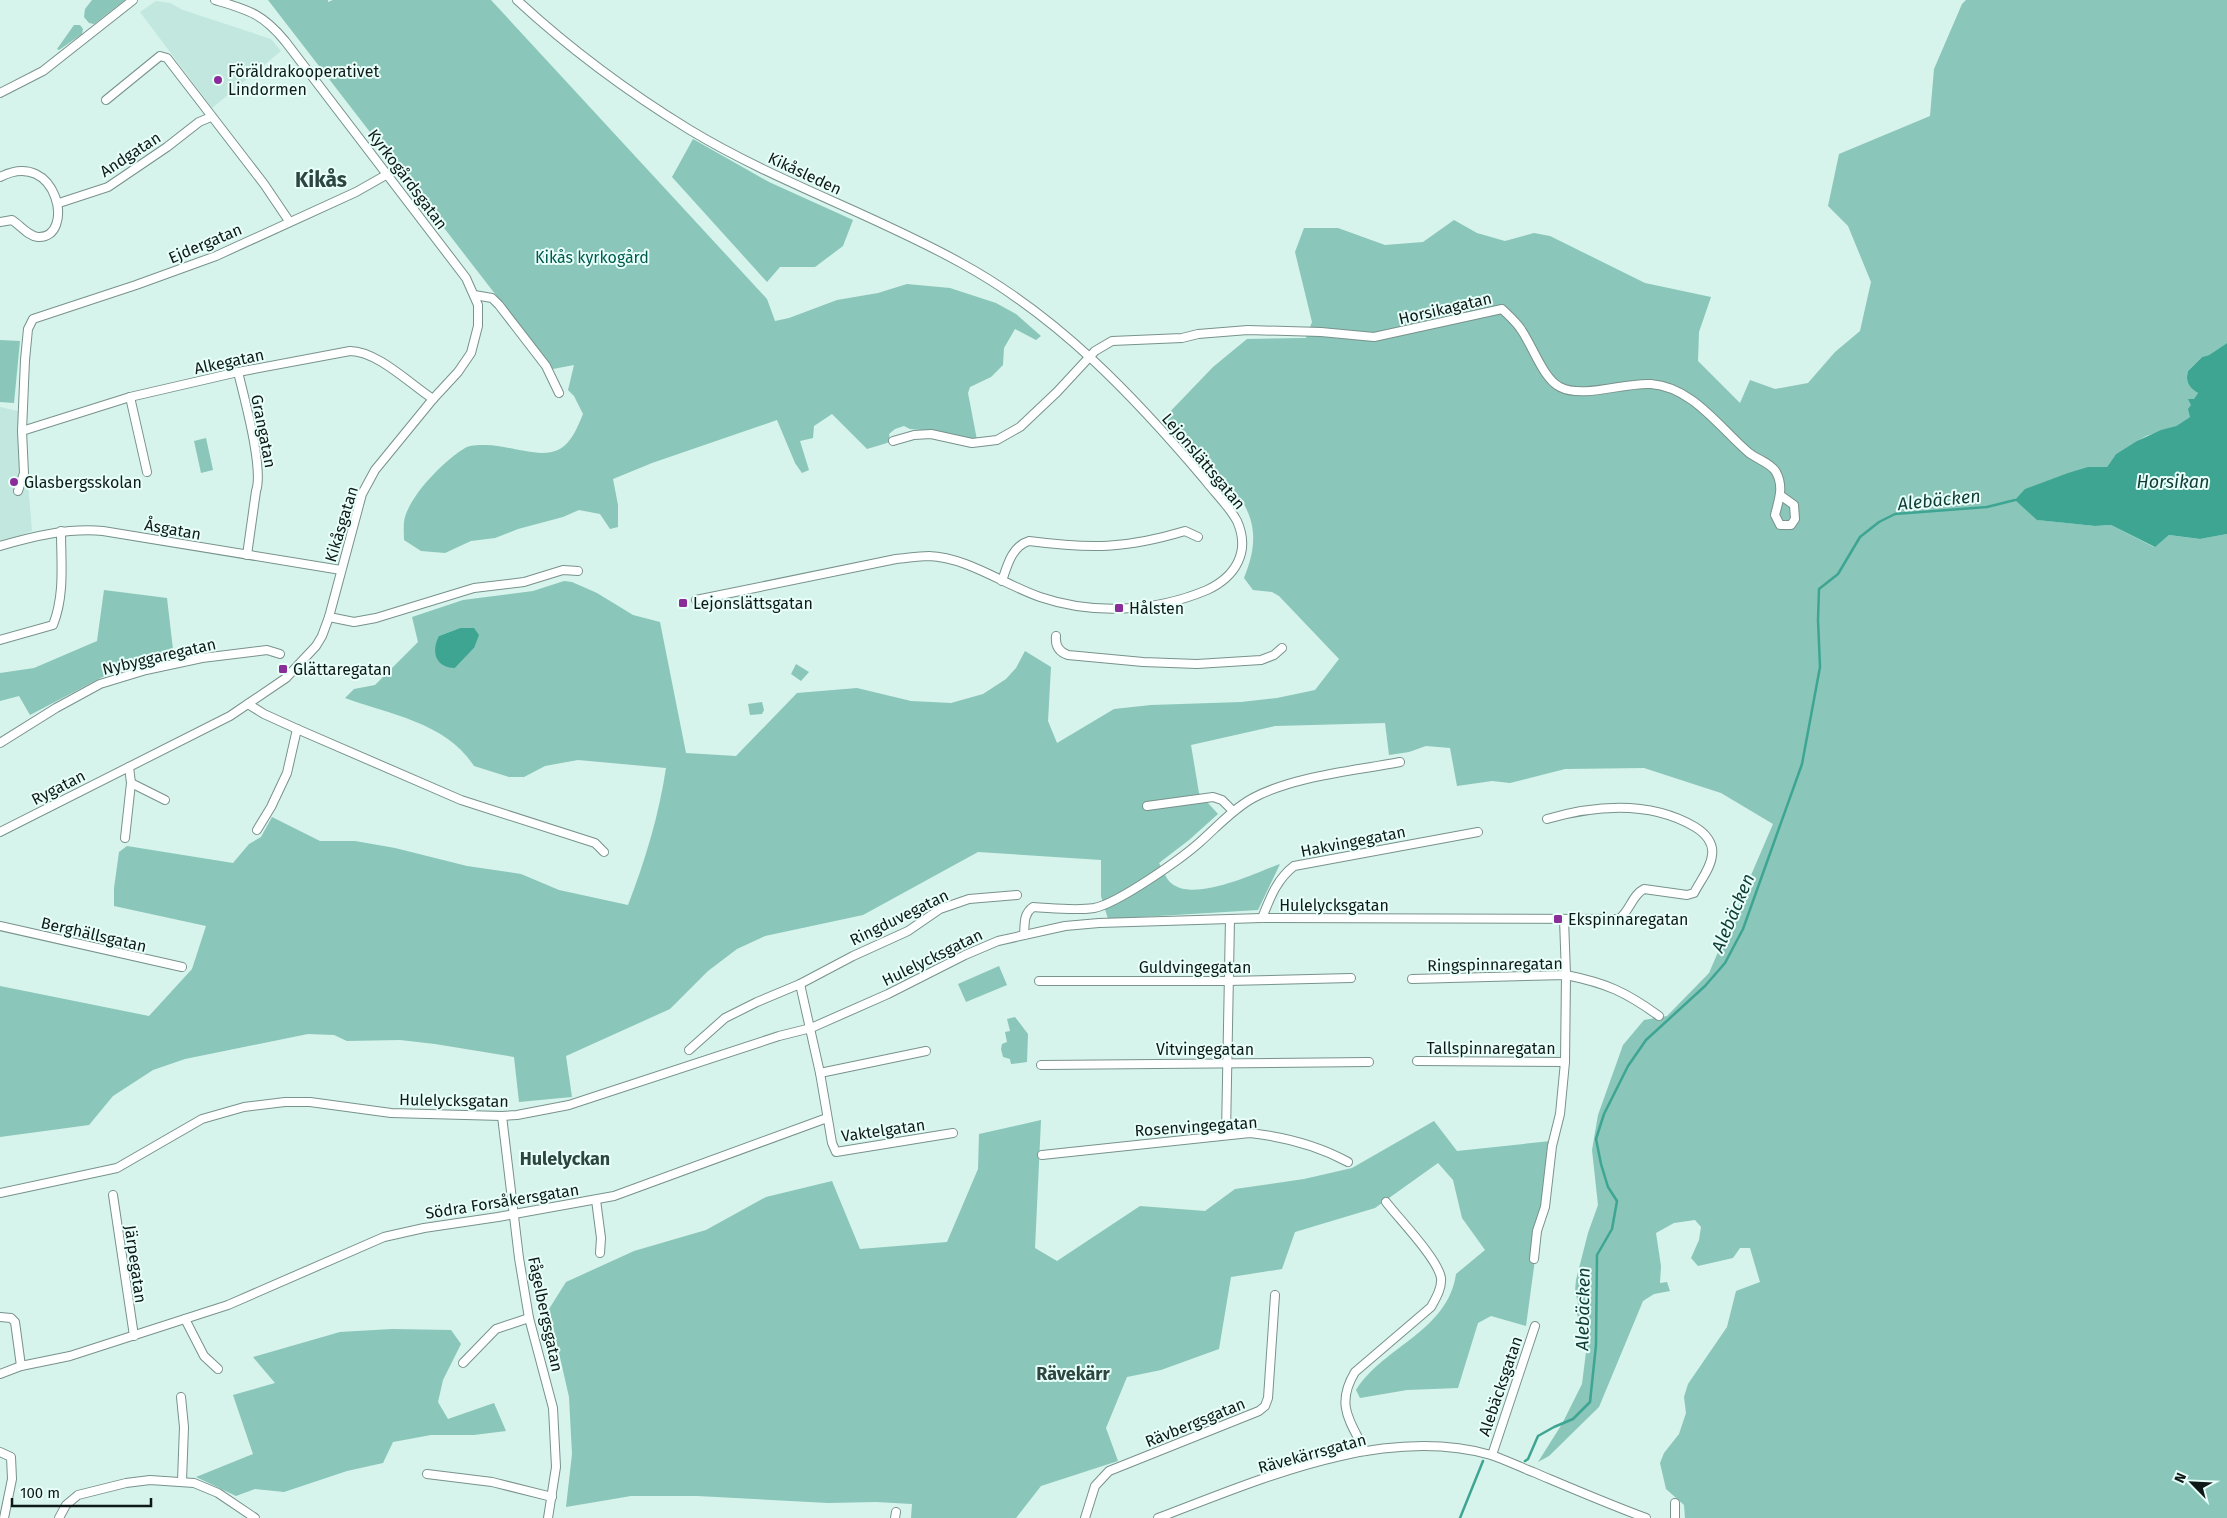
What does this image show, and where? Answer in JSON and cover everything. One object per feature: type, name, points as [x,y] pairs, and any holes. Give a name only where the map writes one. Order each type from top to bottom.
[{"type":"street","points":[[0,94],[43,71],[133,0]]},
{"type":"street","name":"Kyrkogårdsgatan","points":[[215,0],[250,11],[270,24],[324,91],[466,278],[474,295]]},
{"type":"street","name":"Kikåsleden","points":[[517,0],[593,64],[691,130],[777,176],[922,243],[964,265],[1034,310],[1090,356]]},
{"type":"street","points":[[106,100],[160,56],[166,58],[264,184],[289,221]]},
{"type":"street","name":"Andgatan","points":[[58,203],[108,187],[167,147],[199,122],[212,117]]},
{"type":"street","points":[[0,177],[15,171],[34,172],[45,181],[58,203],[56,222],[52,231],[46,235],[38,237],[30,234],[12,220],[0,222]]},
{"type":"street","name":"Ejdergatan","points":[[22,431],[22,393],[29,323],[40,316],[78,306],[192,265],[356,192],[386,175]]},
{"type":"street","points":[[474,295],[492,298],[499,305],[546,366],[559,393]]},
{"type":"street","name":"Kikåsgatan","points":[[248,704],[286,678],[316,646],[329,617],[362,494],[370,478],[433,399],[458,372],[471,353],[478,326],[478,305],[474,295]]},
{"type":"street","name":"Horsikagatan","points":[[1090,356],[1103,345],[1112,341],[1182,338],[1225,332],[1287,331],[1320,332],[1353,337],[1380,336],[1502,309],[1520,328],[1548,376],[1558,387],[1567,390],[1590,390],[1651,384],[1673,389],[1692,400],[1750,454],[1775,470],[1782,487],[1780,495]]},
{"type":"street","name":"Alkegatan","points":[[22,431],[130,397],[238,372],[332,353],[353,351],[376,359],[433,399]]},
{"type":"street","points":[[893,441],[914,435],[931,434],[972,443],[997,440],[1020,427],[1057,392],[1090,356]]},
{"type":"street","name":"Lejonslättsgatan","points":[[696,600],[896,559],[930,556],[966,566],[1039,596],[1066,604],[1108,609],[1162,604],[1186,597],[1222,582],[1238,564],[1241,534],[1230,511],[1144,410],[1090,356]]},
{"type":"street","name":"Grangatan","points":[[238,372],[251,430],[259,482],[254,499],[246,555]]},
{"type":"street","points":[[130,397],[147,472]]},
{"type":"street","points":[[18,491],[24,473],[22,431]]},
{"type":"street","name":"Åsgatan","points":[[0,546],[61,531],[78,529],[103,531],[342,570]]},
{"type":"street","points":[[0,640],[53,625],[57,616],[62,580],[61,531]]},
{"type":"street","points":[[1002,581],[1016,549],[1021,544],[1029,541],[1095,547],[1137,544],[1185,531],[1198,537]]},
{"type":"street","points":[[329,617],[354,622],[376,618],[474,588],[524,582],[563,570],[578,571]]},
{"type":"street","points":[[1056,636],[1059,650],[1068,655],[1151,663],[1250,662],[1269,658],[1282,648]]},
{"type":"street","name":"Nybyggaregatan","points":[[0,743],[56,708],[100,684],[146,670],[202,658],[267,650],[280,654]]},
{"type":"street","points":[[248,704],[264,714],[297,729],[461,800],[595,843],[604,852]]},
{"type":"street","name":"Rygatan","points":[[0,832],[230,716],[248,704]]},
{"type":"street","points":[[257,830],[271,807],[287,773],[297,729]]},
{"type":"street","points":[[1024,935],[1025,920],[1028,911],[1033,907],[1084,909],[1095,908],[1112,902],[1195,847],[1232,811],[1253,798],[1296,782],[1400,762]]},
{"type":"street","points":[[125,838],[131,783],[129,767]]},
{"type":"street","points":[[131,783],[165,800]]},
{"type":"street","points":[[1147,806],[1213,797],[1222,800],[1232,811]]},
{"type":"street","name":"Hulelycksgatan","points":[[0,1193],[117,1168],[202,1119],[244,1107],[285,1102],[310,1102],[391,1113],[502,1116],[569,1105],[810,1028],[888,994],[965,954],[998,941],[1065,926],[1099,923],[1262,918],[1620,919],[1626,914],[1640,891],[1644,889],[1687,895],[1694,893],[1713,854],[1711,843],[1701,831],[1682,820],[1643,808],[1599,808],[1571,812],[1547,819]]},
{"type":"street","name":"Hakvingegatan","points":[[1262,918],[1273,891],[1286,873],[1294,866],[1478,832]]},
{"type":"street","name":"Ringduvegatan","points":[[689,1050],[725,1018],[908,931],[940,909],[970,899],[1016,895]]},
{"type":"street","points":[[1226,1134],[1227,981],[1230,919]]},
{"type":"street","points":[[1534,1258],[1537,1231],[1545,1207],[1552,1146],[1560,1114],[1565,1062],[1566,975],[1564,919]]},
{"type":"street","name":"Berghällsgatan","points":[[0,926],[182,967]]},
{"type":"street","name":"Ringspinnaregatan","points":[[1412,979],[1566,975],[1590,980],[1624,992],[1659,1016]]},
{"type":"street","name":"Guldvingegatan","points":[[1039,981],[1227,981],[1351,978]]},
{"type":"street","name":"Vaktelgatan","points":[[800,984],[820,1073],[832,1143],[836,1152],[953,1133]]},
{"type":"street","points":[[820,1073],[926,1051]]},
{"type":"street","name":"Tallspinnaregatan","points":[[1417,1061],[1565,1062]]},
{"type":"street","name":"Vitvingegatan","points":[[1041,1065],[1369,1062]]},
{"type":"street","name":"Fågelbergsgatan","points":[[502,1116],[513,1214],[529,1318],[553,1408],[556,1432],[556,1467],[548,1518]]},
{"type":"street","name":"Södra Forsåkersgatan","points":[[0,1374],[21,1366],[70,1356],[228,1304],[384,1236],[596,1200],[656,1182],[827,1118]]},
{"type":"street","name":"Rosenvingegatan","points":[[1042,1155],[1226,1134],[1250,1133],[1285,1138],[1330,1152],[1348,1162]]},
{"type":"street","name":"Järpegatan","points":[[113,1195],[134,1336]]},
{"type":"street","points":[[596,1200],[601,1238],[600,1253]]},
{"type":"street","points":[[1365,1451],[1344,1403],[1348,1384],[1354,1372],[1431,1307],[1438,1295],[1441,1282],[1437,1265],[1386,1202]]},
{"type":"street","name":"Rävbergsgatan","points":[[1085,1518],[1095,1486],[1109,1471],[1259,1411],[1265,1406],[1268,1398],[1275,1295]]},
{"type":"street","points":[[0,1317],[11,1318],[15,1322],[21,1366]]},
{"type":"street","points":[[463,1363],[496,1329],[529,1318]]},
{"type":"street","points":[[185,1319],[204,1356],[218,1369]]},
{"type":"street","name":"Alebäcksgatan","points":[[1492,1456],[1535,1326]]},
{"type":"street","points":[[181,1397],[184,1427],[182,1481]]},
{"type":"street","name":"Rävekärrsgatan","points":[[1158,1518],[1260,1480],[1320,1462],[1365,1451],[1429,1446],[1492,1456],[1646,1518]]},
{"type":"street","points":[[0,1452],[11,1457],[12,1469],[4,1518]]},
{"type":"street","points":[[427,1474],[492,1482],[552,1497]]},
{"type":"street","points":[[59,1518],[66,1505],[82,1494],[126,1483],[150,1480],[194,1483],[218,1493],[255,1518]]},
{"type":"street","points":[[1675,1503],[1675,1518]]},
{"type":"shaded area","name":"Föräldrakooperativet Lindormen","points":[[156,1],[170,3],[183,10],[271,39],[281,51],[212,108],[140,12]]},
{"type":"shaded area","name":"Glasbergsskolan","points":[[0,407],[22,412],[32,531],[0,543]]},
{"type":"green space","points":[[92,0],[125,0],[94,24],[89,23],[84,17],[85,9]]},
{"type":"green space","name":"Kikås kyrkogård","points":[[268,0],[328,0],[328,2],[333,0],[491,0],[767,299],[775,321],[789,318],[837,300],[878,293],[907,284],[950,288],[996,303],[1016,314],[1041,336],[1036,340],[1015,329],[1004,348],[1003,365],[991,377],[970,387],[968,393],[977,440],[943,432],[910,429],[904,426],[895,429],[889,434],[890,440],[887,443],[867,449],[832,414],[814,426],[813,438],[800,441],[809,470],[802,473],[795,463],[777,420],[652,463],[613,479],[618,505],[618,527],[610,529],[600,514],[579,510],[563,517],[518,529],[495,538],[471,541],[445,553],[421,551],[404,540],[405,517],[415,498],[430,478],[457,453],[474,445],[493,445],[543,453],[560,449],[568,442],[583,414],[574,396],[568,390],[574,365],[553,369]]},
{"type":"green space","points":[[1966,0],[2227,0],[2227,343],[2209,355],[2202,357],[2188,371],[2188,384],[2198,393],[2191,405],[2190,417],[2176,426],[2146,436],[2116,454],[2107,467],[2038,520],[2095,526],[2111,525],[2154,547],[2169,535],[2200,539],[2227,534],[2227,1518],[1685,1518],[1684,1505],[1666,1489],[1660,1463],[1664,1453],[1679,1434],[1686,1413],[1684,1397],[1688,1384],[1727,1327],[1736,1291],[1760,1282],[1750,1248],[1740,1248],[1733,1258],[1698,1266],[1691,1258],[1699,1240],[1701,1227],[1695,1220],[1674,1223],[1656,1233],[1661,1266],[1660,1283],[1667,1282],[1670,1291],[1654,1294],[1643,1301],[1599,1407],[1549,1456],[1538,1462],[1562,1424],[1582,1384],[1587,1344],[1576,1311],[1578,1303],[1575,1291],[1576,1280],[1588,1233],[1598,1205],[1592,1150],[1598,1115],[1623,1045],[1644,1020],[1667,1016],[1709,973],[1773,824],[1721,793],[1644,768],[1565,769],[1510,783],[1492,781],[1457,786],[1450,748],[1426,746],[1409,752],[1389,755],[1385,723],[1275,726],[1191,745],[1199,793],[1218,814],[1159,863],[1171,883],[1181,888],[1194,890],[1225,884],[1280,864],[1258,910],[1108,919],[1101,896],[1101,860],[978,852],[863,915],[765,936],[737,949],[708,971],[670,1009],[566,1056],[572,1097],[519,1102],[514,1057],[400,1040],[347,1041],[334,1035],[308,1034],[185,1059],[153,1070],[113,1096],[89,1125],[0,1137],[0,986],[149,1016],[192,969],[206,926],[114,906],[114,888],[119,852],[127,846],[233,863],[249,844],[261,837],[272,817],[320,841],[355,841],[395,848],[467,866],[521,874],[559,890],[628,905],[651,838],[666,768],[578,760],[545,766],[524,777],[509,777],[474,766],[463,751],[449,739],[433,730],[398,715],[345,698],[354,689],[375,685],[418,642],[412,617],[463,600],[533,591],[564,581],[572,582],[597,593],[633,615],[660,622],[686,753],[736,756],[797,693],[857,688],[911,701],[951,703],[983,694],[1006,679],[1016,668],[1025,651],[1051,667],[1048,721],[1057,743],[1114,709],[1151,705],[1241,702],[1277,698],[1315,690],[1339,659],[1279,596],[1272,592],[1253,590],[1244,578],[1253,542],[1252,524],[1245,506],[1165,417],[1213,367],[1247,339],[1306,338],[1312,322],[1295,252],[1304,228],[1338,228],[1385,245],[1423,242],[1454,220],[1477,233],[1505,241],[1534,233],[1550,236],[1645,283],[1711,297],[1699,332],[1698,361],[1740,403],[1750,380],[1775,389],[1808,383],[1835,352],[1860,331],[1871,282],[1848,226],[1828,206],[1839,154],[1930,116],[1934,69],[1962,4]],"holes":[[[460,628],[474,648],[455,668],[439,636]]]},
{"type":"green space","points":[[74,25],[80,25],[83,29],[82,34],[59,50],[57,49]]},
{"type":"green space","points":[[693,139],[769,182],[853,220],[843,246],[815,267],[780,267],[767,282],[672,177]]},
{"type":"green space","points":[[0,340],[20,341],[14,403],[0,402]]},
{"type":"green space","points":[[206,438],[213,470],[201,473],[194,441]]},
{"type":"green space","points":[[104,590],[167,598],[174,658],[112,672],[30,715],[19,696],[0,701],[0,673],[34,668],[97,641]]},
{"type":"green space","points":[[796,664],[809,672],[801,681],[791,674]]},
{"type":"green space","points":[[762,702],[764,710],[762,714],[750,715],[748,704]]},
{"type":"green space","points":[[999,966],[1007,985],[966,1002],[958,984]]},
{"type":"green space","points":[[1015,1017],[1028,1034],[1027,1062],[1011,1064],[1010,1059],[1003,1057],[1001,1049],[1002,1044],[1007,1042],[1005,1032],[1010,1031],[1007,1019]]},
{"type":"green space","points":[[1041,1120],[1035,1248],[1057,1261],[1140,1206],[1205,1211],[1235,1189],[1304,1179],[1352,1168],[1434,1121],[1457,1151],[1551,1141],[1526,1326],[1491,1316],[1478,1323],[1458,1388],[1407,1390],[1360,1398],[1356,1390],[1368,1375],[1382,1361],[1428,1324],[1441,1310],[1451,1294],[1456,1274],[1485,1250],[1462,1218],[1453,1180],[1438,1163],[1375,1208],[1295,1232],[1282,1269],[1231,1277],[1219,1349],[1161,1370],[1127,1377],[1106,1428],[1118,1461],[1041,1486],[1016,1518],[911,1518],[912,1504],[876,1502],[828,1503],[697,1496],[631,1496],[566,1507],[572,1454],[569,1397],[549,1309],[566,1282],[634,1251],[706,1230],[766,1197],[832,1181],[860,1249],[947,1242],[978,1169],[979,1134]]},
{"type":"green space","points":[[392,1329],[451,1330],[461,1344],[443,1380],[438,1402],[448,1419],[494,1403],[506,1431],[474,1435],[431,1435],[393,1442],[383,1463],[347,1471],[284,1492],[255,1489],[236,1496],[196,1477],[253,1454],[233,1395],[275,1383],[253,1357],[340,1332]]},
{"type":"water","name":"Horsikan","points":[[2227,343],[2227,534],[2200,539],[2169,535],[2155,547],[2111,525],[2095,526],[2037,520],[2015,500],[2025,489],[2068,473],[2088,467],[2107,467],[2116,454],[2137,441],[2161,430],[2176,426],[2190,417],[2188,409],[2191,405],[2188,399],[2194,399],[2198,393],[2188,384],[2188,371],[2202,357],[2209,355]]},
{"type":"water","points":[[460,628],[474,628],[479,635],[474,648],[455,668],[448,667],[436,658],[435,647],[439,636]]},
{"type":"waterway","name":"Alebäcken","points":[[1525,1461],[1528,1459],[1538,1436],[1573,1419],[1590,1402],[1596,1345],[1597,1255],[1612,1229],[1617,1201],[1608,1187],[1596,1139],[1604,1114],[1628,1066],[1646,1040],[1705,986],[1725,963],[1743,929],[1802,764],[1820,667],[1819,589],[1838,574],[1860,537],[1879,522],[1895,514],[1987,507],[2015,500]]},
{"type":"waterway","name":"Alebäcken","points":[[1460,1518],[1483,1461]]},
{"type":"place","name":"Föräldrakooperativet Lindormen","points":[[218,80]]},
{"type":"place","name":"Glasbergsskolan","points":[[14,482]]},
{"type":"place","name":"Lejonslättsgatan","points":[[683,603]]},
{"type":"place","name":"Hålsten","points":[[1119,608]]},
{"type":"place","name":"Glättaregatan","points":[[283,669]]},
{"type":"place","name":"Ekspinnaregatan","points":[[1558,919]]},
{"type":"district","name":"Kikås","points":[[321,180]]},
{"type":"district","name":"Hulelyckan","points":[[565,1159]]},
{"type":"district","name":"Rävekärr","points":[[1073,1374]]}]
